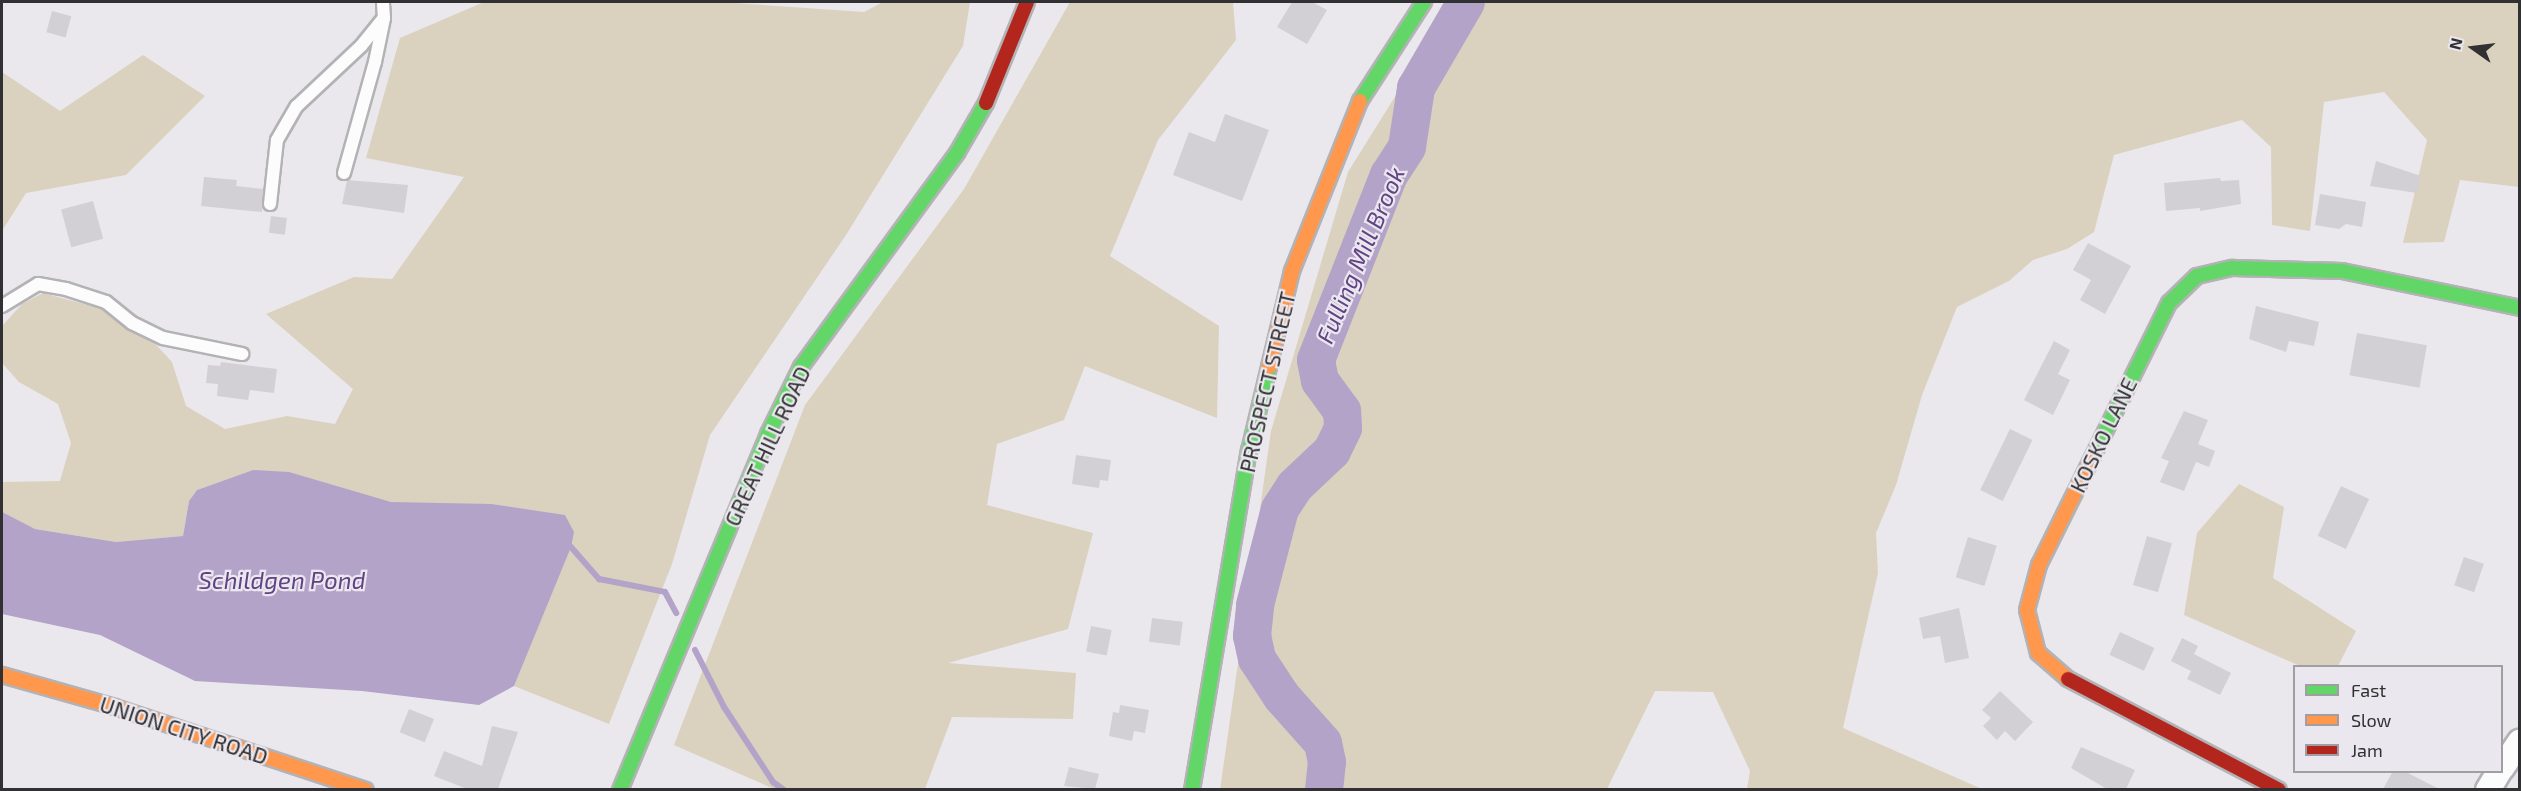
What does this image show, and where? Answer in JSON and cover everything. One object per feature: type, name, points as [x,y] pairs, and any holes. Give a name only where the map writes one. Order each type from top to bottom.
[{"type":"street","name":"GREAT HILL ROAD","points":[[620,789],[768,434],[801,367],[957,153],[991,95],[1027,2]]},
{"type":"street","name":"PROSPECT STREET","points":[[1192,789],[1249,451],[1292,271],[1362,95],[1424,2]]},
{"type":"street","name":"KOSKO LANE","points":[[2279,789],[2060,675],[2038,653],[2027,610],[2039,565],[2169,303],[2197,276],[2233,268],[2342,272],[2520,308]]},
{"type":"street","name":"UNION CITY ROAD","points":[[2,675],[115,707],[366,789]]},
{"type":"street","points":[[611,772],[641,739]]},
{"type":"street","points":[[638,789],[641,739]]},
{"type":"street","points":[[2503,766],[2520,741]]},
{"type":"street","points":[[2488,789],[2498,773]]},
{"type":"lane","points":[[344,173],[384,18],[383,2]]},
{"type":"lane","points":[[270,204],[277,140],[297,106],[361,46],[384,18]]},
{"type":"lane","points":[[2,306],[38,284],[66,289],[106,302],[132,323],[163,338],[243,354]]},
{"type":"shaded area","points":[[484,2],[719,2],[864,12],[883,2],[970,2],[963,46],[846,235],[710,435],[672,564],[609,724],[514,686],[574,532],[391,502],[253,470],[197,490],[189,501],[183,536],[116,542],[35,529],[2,515],[2,482],[60,481],[71,443],[58,404],[19,382],[2,363],[2,326],[22,304],[43,293],[102,309],[149,337],[172,362],[186,406],[225,429],[287,416],[335,424],[353,389],[266,314],[354,277],[392,279],[464,177],[366,158],[400,38]]},
{"type":"shaded area","points":[[1070,2],[1233,2],[1236,40],[1158,140],[1110,256],[1219,326],[1217,418],[1085,366],[1064,420],[997,444],[987,505],[1093,533],[1068,629],[948,663],[1076,673],[1073,719],[952,717],[925,789],[774,789],[674,745],[805,405],[964,189]]},
{"type":"shaded area","points":[[1454,2],[2519,2],[2519,187],[2460,180],[2444,242],[2403,243],[2427,140],[2384,92],[2324,102],[2310,231],[2272,225],[2271,147],[2242,120],[2114,155],[2094,232],[2067,249],[2033,260],[2009,281],[1957,307],[1922,395],[1896,485],[1876,533],[1878,573],[1843,728],[1982,789],[1747,789],[1750,771],[1713,692],[1655,691],[1607,789],[1220,790],[1271,431],[1348,172]]},
{"type":"shaded area","points":[[143,55],[205,96],[126,175],[26,193],[2,231],[2,72],[60,111]]},
{"type":"shaded area","points":[[2239,484],[2284,507],[2273,578],[2356,631],[2339,665],[2298,665],[2184,615],[2197,533]]},
{"type":"water","name":"Schildgen Pond","points":[[253,470],[289,472],[391,502],[491,504],[565,515],[574,532],[571,547],[514,686],[479,705],[362,691],[195,681],[100,635],[2,614],[2,512],[35,529],[116,542],[183,536],[189,501],[197,490]]},
{"type":"building","points":[[1292,2],[1312,2],[1327,10],[1307,44],[1277,27]]},
{"type":"building","points":[[52,11],[71,16],[66,37],[46,32]]},
{"type":"building","points":[[1225,114],[1269,130],[1242,201],[1173,175],[1189,132],[1215,142]]},
{"type":"building","points":[[2376,161],[2421,176],[2417,193],[2370,186]]},
{"type":"building","points":[[204,177],[237,180],[236,186],[263,189],[262,212],[201,206]]},
{"type":"building","points":[[2220,178],[2221,181],[2239,180],[2241,204],[2200,211],[2200,208],[2166,211],[2164,183]]},
{"type":"building","points":[[347,180],[408,185],[404,213],[342,204]]},
{"type":"building","points":[[2320,194],[2366,202],[2362,227],[2346,224],[2339,229],[2315,225]]},
{"type":"building","points":[[93,201],[103,239],[71,247],[61,210]]},
{"type":"building","points":[[271,216],[287,218],[285,235],[269,233]]},
{"type":"building","points":[[2088,243],[2131,266],[2105,314],[2080,300],[2091,280],[2073,270]]},
{"type":"building","points":[[2256,306],[2319,322],[2314,346],[2289,341],[2286,352],[2249,339]]},
{"type":"building","points":[[2357,333],[2427,345],[2419,388],[2350,375]]},
{"type":"building","points":[[2054,341],[2070,350],[2058,374],[2070,380],[2053,415],[2024,400]]},
{"type":"building","points":[[221,362],[277,369],[274,393],[250,390],[248,400],[217,396],[218,384],[206,383],[208,365],[220,366]]},
{"type":"building","points":[[2184,411],[2208,420],[2198,444],[2215,451],[2209,467],[2196,462],[2184,491],[2160,482],[2169,461],[2161,458]]},
{"type":"building","points":[[2010,429],[2032,440],[2003,501],[1980,490]]},
{"type":"building","points":[[1076,455],[1111,460],[1108,481],[1100,480],[1099,488],[1072,484]]},
{"type":"building","points":[[2341,486],[2369,499],[2346,549],[2318,536]]},
{"type":"building","points":[[2147,536],[2172,543],[2158,592],[2133,585]]},
{"type":"building","points":[[1968,537],[1997,546],[1984,586],[1956,577]]},
{"type":"building","points":[[2464,557],[2484,564],[2474,592],[2454,585]]},
{"type":"building","points":[[1959,608],[1969,658],[1945,663],[1940,636],[1923,639],[1919,618]]},
{"type":"building","points":[[1152,618],[1183,622],[1180,646],[1149,642]]},
{"type":"building","points":[[1091,626],[1112,630],[1107,656],[1086,652]]},
{"type":"building","points":[[2120,632],[2154,648],[2144,671],[2109,655]]},
{"type":"building","points":[[2182,638],[2198,646],[2194,654],[2231,673],[2220,695],[2187,679],[2191,671],[2171,661]]},
{"type":"building","points":[[2000,691],[2033,722],[2015,741],[2005,731],[1997,740],[1983,726],[1991,718],[1982,710]]},
{"type":"building","points":[[1120,705],[1149,710],[1145,733],[1134,731],[1132,741],[1109,736],[1113,712],[1119,713]]},
{"type":"building","points":[[409,709],[434,719],[425,742],[400,732]]},
{"type":"building","points":[[492,726],[518,732],[498,789],[467,789],[434,776],[444,751],[482,766]]},
{"type":"building","points":[[2081,747],[2135,770],[2126,789],[2107,789],[2071,768]]},
{"type":"building","points":[[1069,767],[1099,774],[1095,789],[1064,786]]},
{"type":"building","points":[[2392,773],[2408,773],[2439,789],[2383,789]]},
{"type":"waterway","name":"Fulling Mill Brook","points":[[1324,790],[1327,762],[1323,743],[1282,697],[1257,659],[1252,636],[1255,605],[1280,509],[1295,486],[1332,451],[1343,428],[1342,411],[1320,381],[1316,360],[1389,175],[1407,147],[1416,88],[1466,2]]},
{"type":"waterway","points":[[571,547],[599,579],[665,592],[676,613]]},
{"type":"waterway","points":[[695,650],[724,707],[773,782],[784,790]]},
{"type":"traffic: fast","points":[[1360,101],[1424,2]]},
{"type":"traffic: fast","points":[[620,790],[768,434],[801,367],[957,153],[986,103]]},
{"type":"traffic: fast","points":[[2094,454],[2169,303],[2197,276],[2233,268],[2342,271],[2520,308]]},
{"type":"traffic: fast","points":[[1192,790],[1249,451],[1269,367]]},
{"type":"traffic: slow","points":[[1269,367],[1292,271],[1360,101]]},
{"type":"traffic: slow","points":[[2068,679],[2038,653],[2027,610],[2039,565],[2094,454]]},
{"type":"traffic: slow","points":[[2,675],[115,707],[366,790]]},
{"type":"traffic: jam","points":[[986,103],[1027,2]]},
{"type":"traffic: jam","points":[[2068,679],[2279,790]]}]
